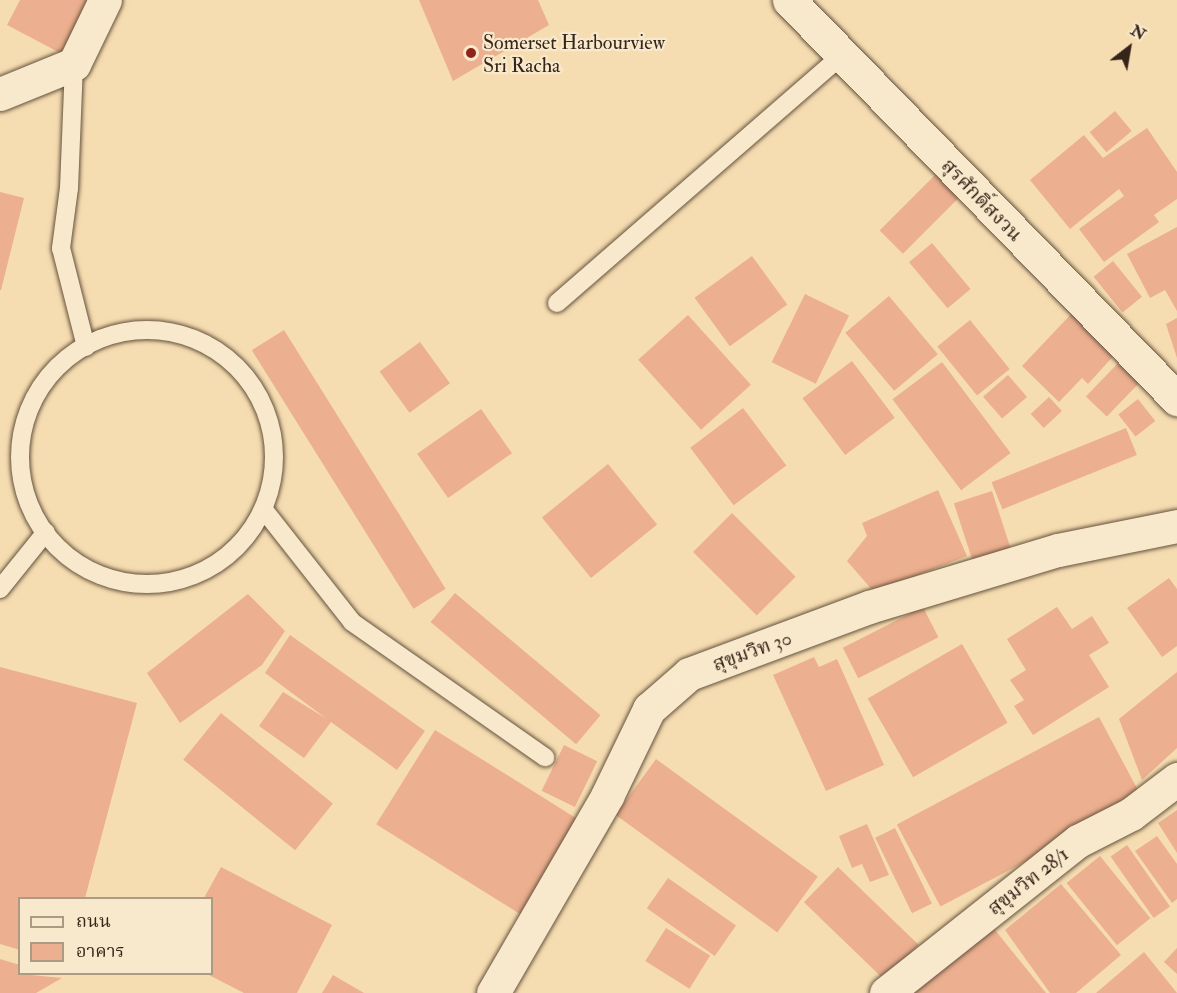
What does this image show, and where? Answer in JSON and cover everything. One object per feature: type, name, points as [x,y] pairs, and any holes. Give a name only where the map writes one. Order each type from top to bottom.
[{"type":"street","points":[[0,94],[74,64],[105,0]]},
{"type":"street","name":"สุรศักดิ์สงวน","points":[[789,0],[1177,399]]},
{"type":"street","name":"สุขุมวิท 30","points":[[494,993],[608,796],[649,709],[690,674],[869,607],[1058,550],[1177,526]]},
{"type":"street","name":"สุขุมวิท 28/1","points":[[886,993],[1078,841],[1131,814],[1177,779]]},
{"type":"lane","points":[[557,303],[841,56]]},
{"type":"lane","points":[[74,64],[69,188],[61,248],[86,347]]},
{"type":"lane","points":[[142,330],[186,336],[224,356],[253,387],[271,427],[275,470],[264,510],[241,544],[208,569],[169,583],[128,583],[88,570],[46,532],[32,512],[20,472],[21,431],[36,392],[63,361],[86,347],[100,338],[142,330]]},
{"type":"lane","points":[[264,510],[352,622],[545,757]]},
{"type":"lane","points":[[0,589],[46,532]]},
{"type":"building","points":[[20,0],[98,0],[68,57],[7,25]]},
{"type":"building","name":"Somerset Harbourview Sri Racha","points":[[419,0],[538,0],[549,25],[453,81]]},
{"type":"building","points":[[1115,111],[1132,131],[1106,152],[1090,132]]},
{"type":"building","points":[[1147,128],[1177,172],[1177,199],[1154,215],[1159,222],[1104,262],[1079,229],[1124,196],[1119,189],[1070,229],[1030,180],[1084,135],[1103,158]]},
{"type":"building","points":[[939,171],[962,194],[903,254],[880,230]]},
{"type":"building","points":[[0,192],[24,198],[1,290],[0,290]]},
{"type":"building","points":[[1177,227],[1177,311],[1165,290],[1150,298],[1127,254]]},
{"type":"building","points":[[932,243],[971,289],[948,308],[909,262]]},
{"type":"building","points":[[752,256],[787,305],[730,346],[695,298]]},
{"type":"building","points":[[1113,261],[1142,297],[1123,312],[1094,277]]},
{"type":"building","points":[[805,294],[849,315],[816,384],[772,362]]},
{"type":"building","points":[[889,296],[938,354],[894,391],[845,333]]},
{"type":"building","points":[[1074,311],[1117,352],[1088,384],[1082,378],[1059,402],[1022,366]]},
{"type":"building","points":[[688,315],[751,385],[701,430],[638,360]]},
{"type":"building","points":[[1177,318],[1177,358],[1166,324]]},
{"type":"building","points":[[970,320],[1010,369],[977,395],[937,346]]},
{"type":"building","points":[[284,330],[446,589],[413,609],[252,350]]},
{"type":"building","points":[[420,342],[450,383],[410,413],[380,371]]},
{"type":"building","points":[[1122,359],[1143,379],[1107,417],[1086,396]]},
{"type":"building","points":[[852,361],[895,418],[845,455],[802,398]]},
{"type":"building","points":[[942,362],[1011,453],[961,490],[892,399]]},
{"type":"building","points":[[1008,375],[1027,397],[1002,419],[983,397]]},
{"type":"building","points":[[1049,397],[1062,411],[1044,428],[1031,414]]},
{"type":"building","points":[[1138,399],[1155,421],[1136,436],[1118,414]]},
{"type":"building","points":[[743,408],[786,466],[734,505],[690,448]]},
{"type":"building","points":[[481,409],[512,453],[448,498],[417,454]]},
{"type":"building","points":[[1126,428],[1137,455],[1002,509],[992,482]]},
{"type":"building","points":[[608,464],[657,525],[591,578],[542,517]]},
{"type":"building","points":[[938,490],[967,556],[874,592],[847,561],[867,536],[862,523]]},
{"type":"building","points":[[992,491],[1011,549],[973,561],[954,503]]},
{"type":"building","points":[[732,513],[796,577],[757,616],[693,552]]},
{"type":"building","points":[[1169,578],[1177,589],[1177,646],[1162,657],[1127,608]]},
{"type":"building","points":[[455,593],[601,715],[576,744],[431,622]]},
{"type":"building","points":[[248,594],[285,631],[262,665],[180,723],[147,673]]},
{"type":"building","points":[[923,607],[938,637],[858,678],[843,648]]},
{"type":"building","points":[[1057,607],[1072,629],[1092,616],[1109,643],[1089,655],[1109,687],[1033,735],[1014,706],[1024,700],[1010,680],[1026,670],[1007,639]]},
{"type":"building","points":[[290,635],[425,731],[397,770],[331,722],[304,758],[259,726],[283,692],[327,719],[265,673]]},
{"type":"building","points":[[962,644],[1008,723],[913,777],[868,698]]},
{"type":"building","points":[[814,657],[819,667],[837,659],[884,765],[826,791],[773,675]]},
{"type":"building","points":[[0,667],[137,703],[85,897],[18,897],[18,949],[0,944]]},
{"type":"building","points":[[1177,672],[1177,748],[1142,780],[1119,719]]},
{"type":"building","points":[[221,713],[333,804],[295,850],[183,760]]},
{"type":"building","points":[[1099,717],[1143,799],[940,907],[897,825]]},
{"type":"building","points":[[435,730],[583,822],[524,916],[376,824]]},
{"type":"building","points":[[564,745],[597,761],[575,807],[542,791]]},
{"type":"building","points":[[656,759],[818,877],[777,932],[615,815]]},
{"type":"building","points":[[1177,810],[1177,853],[1158,823]]},
{"type":"building","points":[[867,824],[889,875],[870,882],[862,864],[852,868],[839,836]]},
{"type":"building","points":[[895,828],[932,903],[912,913],[875,838]]},
{"type":"building","points":[[1157,836],[1177,864],[1177,899],[1172,903],[1135,851]]},
{"type":"building","points":[[1127,845],[1170,906],[1154,918],[1111,856]]},
{"type":"building","points":[[1100,856],[1150,918],[1117,945],[1067,883]]},
{"type":"building","points":[[221,867],[332,925],[297,993],[244,993],[209,975],[213,975],[213,897],[205,897]]},
{"type":"building","points":[[838,867],[919,945],[885,980],[804,902]]},
{"type":"building","points":[[668,878],[736,926],[715,956],[647,908]]},
{"type":"building","points":[[1061,884],[1121,955],[1076,993],[1050,993],[1005,930]]},
{"type":"building","points":[[991,925],[1046,993],[906,993]]},
{"type":"building","points":[[666,928],[710,956],[689,989],[645,961]]},
{"type":"building","points":[[1177,948],[1177,974],[1164,962]]},
{"type":"building","points":[[1144,952],[1177,993],[1096,993]]},
{"type":"building","points":[[0,959],[18,964],[18,975],[62,978],[36,993],[0,993]]},
{"type":"building","points":[[333,975],[364,993],[322,993]]},
{"type":"place","name":"Somerset Harbourview Sri Racha","points":[[471,53]]}]
